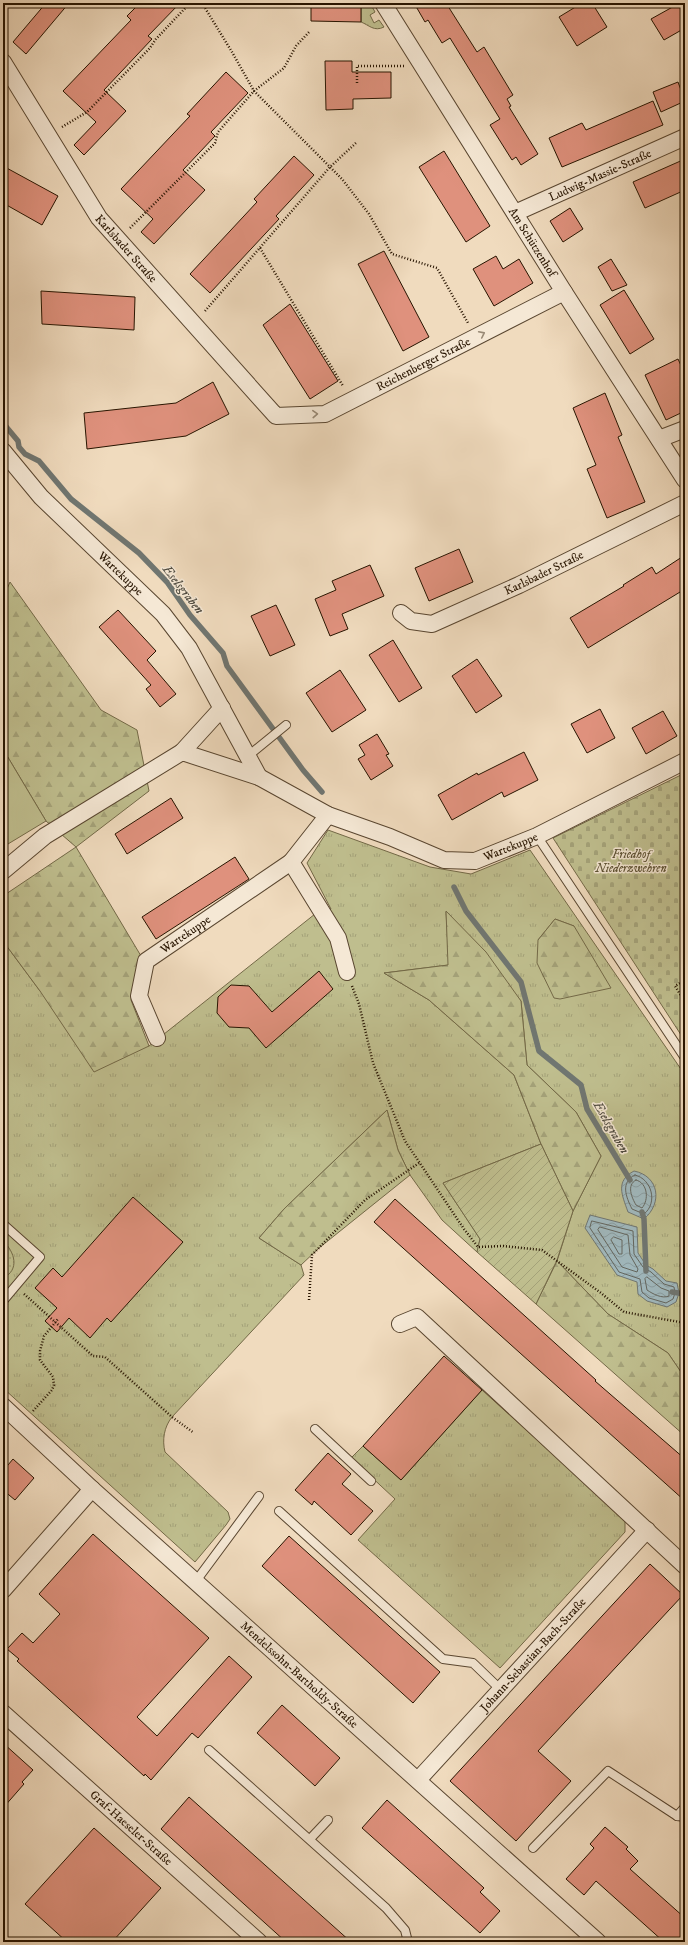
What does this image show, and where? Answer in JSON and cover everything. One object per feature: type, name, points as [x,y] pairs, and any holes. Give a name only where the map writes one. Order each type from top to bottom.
[{"type":"street","name":"Am Schützenhof","points":[[383,3],[516,213],[564,292],[685,480]]},
{"type":"street","name":"Karlsbader Straße","points":[[3,62],[99,218],[276,416]]},
{"type":"street","name":"Ludwig-Massie-Straße","points":[[516,213],[685,137]]},
{"type":"street","name":"Reichenberger Straße","points":[[276,416],[325,414],[564,292]]},
{"type":"street","points":[[659,440],[685,428]]},
{"type":"street","name":"Wartekuppe","points":[[3,451],[41,497],[163,614],[190,648],[260,777]]},
{"type":"street","name":"Karlsbader Straße","points":[[401,613],[411,620],[419,623],[432,624],[519,585],[685,503]]},
{"type":"street","points":[[3,871],[45,836],[182,752],[222,708]]},
{"type":"street","name":"Wartekuppe","points":[[182,752],[260,777],[328,815],[390,837],[444,860],[475,861],[537,836],[685,761]]},
{"type":"street","name":"Wartekuppe","points":[[157,1038],[139,996],[146,961],[291,862],[328,815]]},
{"type":"street","points":[[291,862],[338,938],[347,972]]},
{"type":"street","points":[[400,1324],[417,1317],[685,1566]]},
{"type":"street","name":"Mendelssohn-Bartholdy-Straße","points":[[3,1406],[92,1489],[598,1942]]},
{"type":"street","points":[[3,1590],[92,1489]]},
{"type":"street","name":"Johann-Sebastian-Bach-Straße","points":[[418,1780],[647,1530]]},
{"type":"street","name":"Graf-Haeseler-Straße","points":[[3,1714],[259,1942]]},
{"type":"lane","points":[[248,756],[286,725]]},
{"type":"lane","points":[[537,836],[685,1058]]},
{"type":"lane","points":[[3,1224],[40,1257],[3,1300]]},
{"type":"lane","points":[[315,1429],[371,1481]]},
{"type":"lane","points":[[196,1581],[259,1496]]},
{"type":"lane","points":[[279,1511],[443,1659],[473,1663],[500,1689]]},
{"type":"lane","points":[[209,1750],[386,1908],[405,1930],[408,1942]]},
{"type":"lane","points":[[533,1848],[608,1771],[681,1816],[685,1807]]},
{"type":"lane","points":[[310,1839],[328,1820]]},
{"type":"path","points":[[78,3],[80,7]]},
{"type":"path","points":[[48,135],[88,112],[150,48],[156,39],[190,3]]},
{"type":"path","points":[[202,3],[254,92],[342,178],[369,214],[392,254],[437,268],[476,337]]},
{"type":"path","points":[[118,239],[215,143],[218,132],[254,92],[284,68],[296,46],[310,31]]},
{"type":"path","points":[[357,83],[358,66],[410,66],[419,61]]},
{"type":"path","points":[[194,324],[330,167],[357,142]]},
{"type":"path","points":[[260,248],[352,400]]},
{"type":"path","points":[[682,814],[685,820]]},
{"type":"path","points":[[347,972],[359,1004],[373,1062],[405,1141],[464,1229],[478,1247],[503,1246],[542,1250],[602,1293],[624,1312],[685,1323]]},
{"type":"path","points":[[685,980],[675,986],[685,1002]]},
{"type":"path","points":[[308,1300],[312,1255],[365,1200],[419,1163]]},
{"type":"path","points":[[15,1286],[57,1321],[93,1356],[105,1357],[172,1417],[194,1432]]},
{"type":"path","points":[[31,1414],[52,1390],[54,1385],[53,1378],[40,1360],[40,1351],[42,1340],[57,1321]]},
{"type":"green space","points":[[315,3],[370,3],[375,12],[370,15],[374,23],[379,20],[384,27],[377,29],[372,28],[361,22],[361,6],[315,5]]},
{"type":"green space","points":[[10,582],[101,710],[137,730],[149,791],[76,847],[46,821],[3,749],[3,598]]},
{"type":"green space","points":[[3,749],[46,821],[3,847]]},
{"type":"green space","name":"Friedhof Niederzwehren","points":[[685,773],[685,1041],[553,838]]},
{"type":"green space","points":[[328,830],[430,867],[471,874],[530,850],[685,1075],[685,1378],[668,1353],[608,1314],[557,1261],[573,1211],[601,1156],[576,1112],[527,1065],[521,1001],[446,912],[449,965],[384,973],[429,1000],[514,1075],[541,1144],[443,1183],[480,1239],[477,1252],[442,1220],[410,1175],[398,1150],[387,1110],[284,1209],[259,1238],[301,1265],[304,1275],[172,1417],[164,1434],[165,1452],[228,1512],[230,1519],[195,1562],[3,1388],[3,941],[40,991],[149,1046],[315,914],[331,909],[307,863]],"holes":[[[555,919],[574,926],[538,940]]]},
{"type":"green space","points":[[76,847],[141,956],[131,1000],[149,1046],[94,1072],[40,991],[3,941],[3,896]]},
{"type":"green space","points":[[446,911],[486,952],[521,1001],[527,1065],[576,1112],[601,1156],[573,1211],[541,1144],[514,1075],[429,1000],[384,973],[448,965]]},
{"type":"green space","points":[[555,919],[574,926],[611,988],[560,999],[554,998],[537,963],[538,940]]},
{"type":"green space","points":[[387,1110],[398,1150],[410,1175],[319,1248],[301,1265],[259,1238],[284,1209]]},
{"type":"green space","points":[[541,1144],[573,1211],[557,1260],[536,1304],[477,1252],[480,1239],[443,1183]]},
{"type":"green space","points":[[3,1241],[13,1255],[14,1266],[8,1275],[3,1278]]},
{"type":"green space","points":[[557,1261],[608,1314],[668,1353],[685,1378],[685,1436],[536,1304]]},
{"type":"green space","points":[[482,1390],[619,1514],[625,1522],[625,1532],[500,1668],[358,1540],[395,1499],[351,1458],[363,1446],[401,1480]]},
{"type":"water","points":[[634,1171],[649,1178],[656,1191],[654,1205],[650,1213],[644,1219],[628,1212],[622,1194],[622,1184],[624,1179]]},
{"type":"water","points":[[590,1215],[637,1227],[638,1253],[646,1265],[653,1269],[666,1281],[677,1283],[679,1293],[676,1302],[667,1307],[647,1301],[638,1294],[637,1282],[617,1275],[585,1228]]},
{"type":"building","points":[[46,3],[69,3],[26,54],[13,42]]},
{"type":"building","points":[[140,3],[180,3],[148,36],[152,39],[104,90],[126,111],[84,155],[74,145],[96,122],[63,91],[131,20],[127,16]]},
{"type":"building","points":[[414,3],[446,3],[477,52],[484,47],[513,95],[507,99],[511,106],[509,107],[538,154],[521,165],[516,157],[512,160],[490,125],[500,119],[450,38],[442,43],[428,20],[425,22]]},
{"type":"building","points":[[582,3],[592,3],[607,27],[577,46],[559,17]]},
{"type":"building","points":[[678,4],[685,17],[685,28],[664,40],[651,19]]},
{"type":"building","points":[[311,5],[361,6],[361,22],[311,21]]},
{"type":"building","points":[[325,61],[352,61],[352,72],[391,72],[391,98],[353,99],[353,109],[326,110]]},
{"type":"building","points":[[226,72],[248,93],[211,132],[215,136],[183,170],[205,190],[154,244],[141,232],[153,219],[121,189],[190,116],[187,114]]},
{"type":"building","points":[[678,82],[685,101],[661,112],[653,92]]},
{"type":"building","points":[[653,101],[663,125],[562,167],[549,138],[582,123],[586,130]]},
{"type":"building","points":[[444,151],[490,226],[466,242],[419,167]]},
{"type":"building","points":[[294,156],[314,175],[276,216],[279,219],[210,293],[190,274],[257,202],[254,199]]},
{"type":"building","points":[[685,159],[685,190],[645,208],[633,182]]},
{"type":"building","points":[[3,166],[58,196],[42,225],[3,203]]},
{"type":"building","points":[[570,208],[583,229],[563,242],[550,221]]},
{"type":"building","points":[[384,251],[429,337],[403,351],[358,264]]},
{"type":"building","points":[[496,256],[503,269],[519,259],[533,283],[494,306],[473,269]]},
{"type":"building","points":[[611,259],[627,285],[612,291],[598,267]]},
{"type":"building","points":[[624,290],[654,339],[630,354],[600,305]]},
{"type":"building","points":[[41,291],[135,297],[134,330],[42,324]]},
{"type":"building","points":[[290,304],[338,381],[310,399],[263,325]]},
{"type":"building","points":[[678,359],[685,374],[685,411],[666,420],[645,375]]},
{"type":"building","points":[[213,382],[229,414],[186,436],[87,449],[84,413],[176,403]]},
{"type":"building","points":[[605,393],[622,435],[618,437],[645,502],[607,518],[587,469],[596,465],[573,408]]},
{"type":"building","points":[[459,549],[473,582],[429,601],[415,568]]},
{"type":"building","points":[[685,555],[685,589],[588,648],[570,618],[624,586],[623,585],[652,567],[656,574]]},
{"type":"building","points":[[370,565],[384,596],[342,614],[348,629],[330,636],[315,599],[336,590],[332,581]]},
{"type":"building","points":[[276,605],[295,645],[270,656],[251,616]]},
{"type":"building","points":[[118,610],[156,651],[147,660],[176,694],[160,707],[146,689],[151,685],[99,627]]},
{"type":"building","points":[[393,640],[422,688],[399,702],[369,655]]},
{"type":"building","points":[[477,659],[502,696],[476,713],[452,676]]},
{"type":"building","points":[[340,670],[366,710],[332,732],[306,693]]},
{"type":"building","points":[[600,709],[615,738],[587,753],[571,724]]},
{"type":"building","points":[[663,711],[677,736],[646,754],[632,728]]},
{"type":"building","points":[[377,734],[389,754],[386,755],[393,766],[371,780],[358,759],[365,755],[359,745]]},
{"type":"building","points":[[524,752],[538,780],[504,797],[502,792],[452,820],[438,795],[477,773],[478,775]]},
{"type":"building","points":[[171,798],[183,818],[127,854],[115,834]]},
{"type":"building","points":[[235,857],[249,879],[156,939],[142,917]]},
{"type":"building","points":[[319,971],[333,989],[266,1048],[249,1028],[229,1027],[217,1013],[218,997],[231,985],[249,986],[272,1012]]},
{"type":"building","points":[[133,1197],[183,1242],[111,1322],[107,1318],[90,1338],[69,1318],[57,1332],[45,1321],[57,1308],[35,1288],[53,1268],[62,1277]]},
{"type":"building","points":[[395,1199],[596,1380],[595,1381],[685,1459],[685,1501],[374,1222]]},
{"type":"building","points":[[444,1356],[482,1390],[401,1480],[363,1446]]},
{"type":"building","points":[[328,1453],[351,1474],[342,1484],[373,1511],[351,1535],[314,1501],[312,1505],[295,1490]]},
{"type":"building","points":[[13,1459],[34,1478],[15,1500],[3,1490],[3,1471]]},
{"type":"building","points":[[93,1534],[209,1638],[137,1717],[157,1736],[229,1656],[252,1677],[198,1738],[192,1733],[151,1780],[145,1774],[144,1776],[17,1661],[19,1659],[7,1649],[22,1633],[33,1643],[60,1614],[39,1594]]},
{"type":"building","points":[[289,1536],[440,1672],[413,1703],[262,1566]]},
{"type":"building","points":[[650,1564],[683,1595],[538,1751],[571,1781],[516,1841],[450,1781]]},
{"type":"building","points":[[282,1705],[340,1758],[315,1786],[257,1733]]},
{"type":"building","points":[[3,1743],[33,1770],[22,1782],[24,1784],[3,1808]]},
{"type":"building","points":[[189,1797],[351,1942],[286,1942],[161,1829]]},
{"type":"building","points":[[387,1800],[484,1888],[480,1892],[500,1911],[480,1933],[362,1828]]},
{"type":"building","points":[[605,1827],[628,1847],[626,1849],[638,1861],[630,1869],[685,1918],[685,1942],[664,1942],[596,1881],[584,1895],[566,1879],[594,1848],[590,1844]]},
{"type":"building","points":[[94,1828],[161,1888],[112,1942],[67,1942],[25,1904]]},
{"type":"waterway","name":"Eselsgraben","points":[[3,423],[18,441],[19,447],[25,454],[39,461],[71,499],[139,553],[167,582],[190,615],[223,653],[227,666],[303,770],[322,792]]},
{"type":"waterway","name":"Eselsgraben","points":[[454,887],[466,911],[521,982],[539,1051],[581,1085],[587,1109],[630,1180]]},
{"type":"waterway","name":"Eselsgraben","points":[[642,1212],[644,1219],[646,1271]]},
{"type":"waterway","name":"Eselsgraben","points":[[672,1292],[685,1294]]}]
